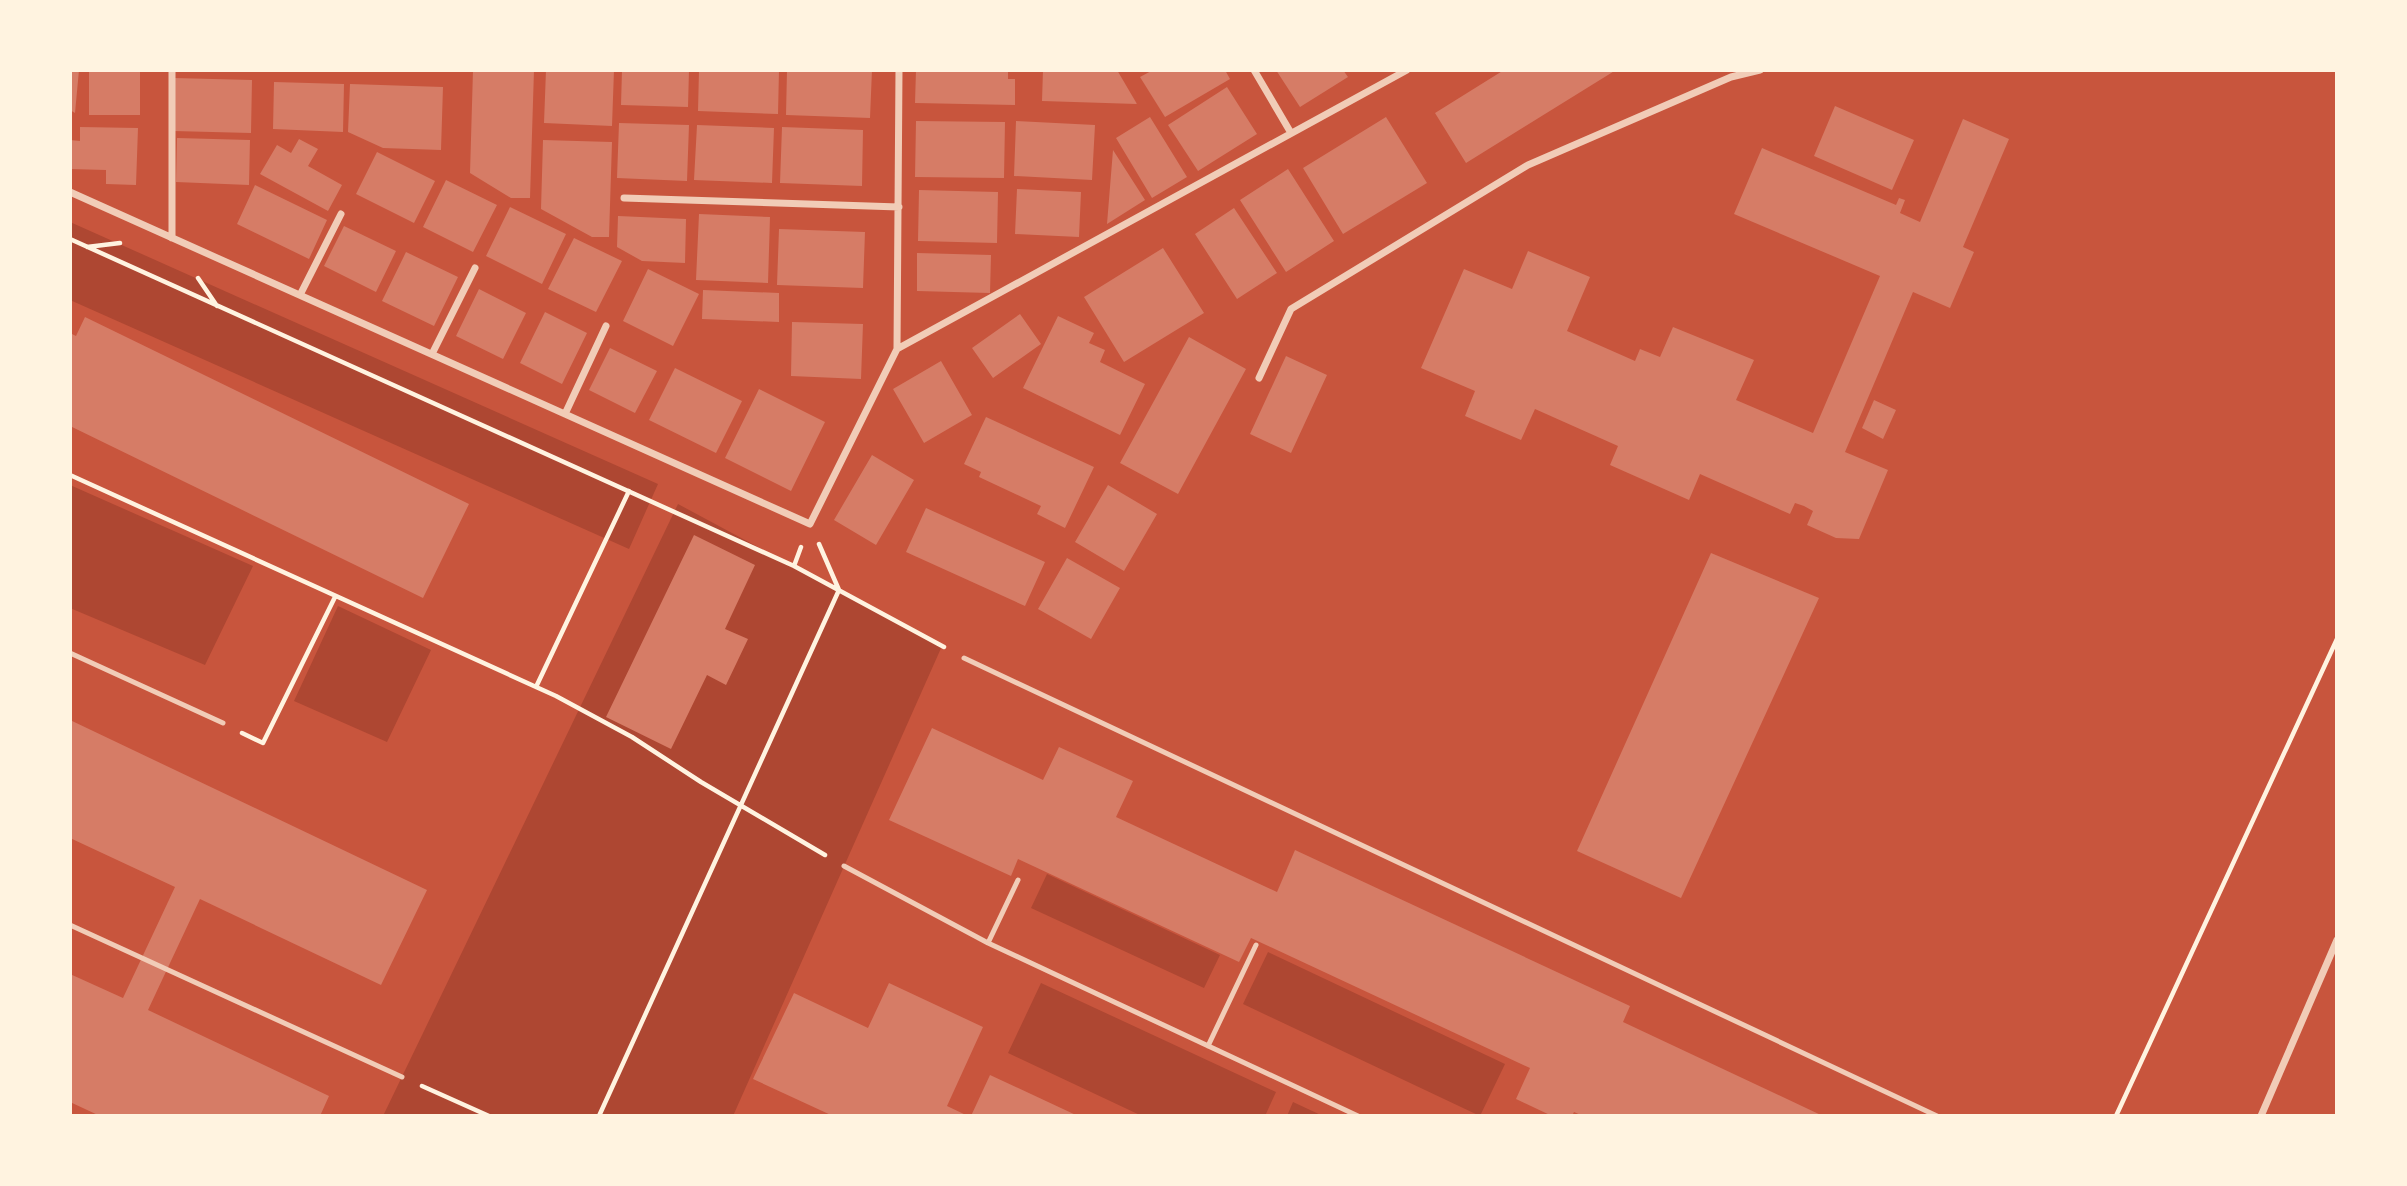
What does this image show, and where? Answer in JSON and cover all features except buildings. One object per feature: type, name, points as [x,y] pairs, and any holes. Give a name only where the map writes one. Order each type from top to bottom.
[{"type":"street","points":[[172,70],[172,238]]},
{"type":"street","points":[[70,192],[810,524],[897,349],[900,70]]},
{"type":"street","points":[[1254,70],[1291,133]]},
{"type":"street","points":[[897,349],[1407,70]]},
{"type":"street","points":[[1259,378],[1291,309],[1528,164],[1731,77],[1760,70]]},
{"type":"street","points":[[624,198],[898,207]]},
{"type":"street","points":[[300,295],[341,214]]},
{"type":"street","points":[[432,354],[475,268]]},
{"type":"street","points":[[565,414],[606,326]]},
{"type":"street","points":[[2261,1116],[2337,940]]},
{"type":"lane","points":[[70,653],[223,723]]},
{"type":"lane","points":[[964,658],[1937,1116]]},
{"type":"lane","points":[[844,866],[988,943],[1358,1116]]},
{"type":"lane","points":[[988,943],[1018,880]]},
{"type":"lane","points":[[70,925],[402,1077]]},
{"type":"lane","points":[[1208,1046],[1256,945]]},
{"type":"path","points":[[70,239],[794,566],[964,658]]},
{"type":"path","points":[[70,475],[536,687],[632,737],[701,782],[844,866]]},
{"type":"path","points":[[536,687],[629,491]]},
{"type":"path","points":[[599,1116],[839,590],[810,524]]},
{"type":"path","points":[[223,723],[263,743],[335,597]]},
{"type":"path","points":[[2116,1116],[2337,639]]},
{"type":"path","points":[[402,1077],[489,1116]]},
{"type":"shaded area","points":[[70,222],[658,484],[629,549],[70,300]]},
{"type":"shaded area","points":[[70,485],[253,566],[205,665],[70,608]]},
{"type":"shaded area","points":[[678,504],[942,646],[733,1116],[383,1116]]},
{"type":"shaded area","points":[[338,606],[431,650],[387,742],[294,701]]},
{"type":"shaded area","points":[[1047,874],[1220,955],[1204,988],[1031,908]]},
{"type":"shaded area","points":[[1268,952],[1505,1064],[1480,1116],[1243,1004]]},
{"type":"shaded area","points":[[1041,983],[1276,1092],[1265,1116],[1142,1116],[1008,1053]]},
{"type":"shaded area","points":[[1293,1102],[1323,1116],[1287,1116]]}]
